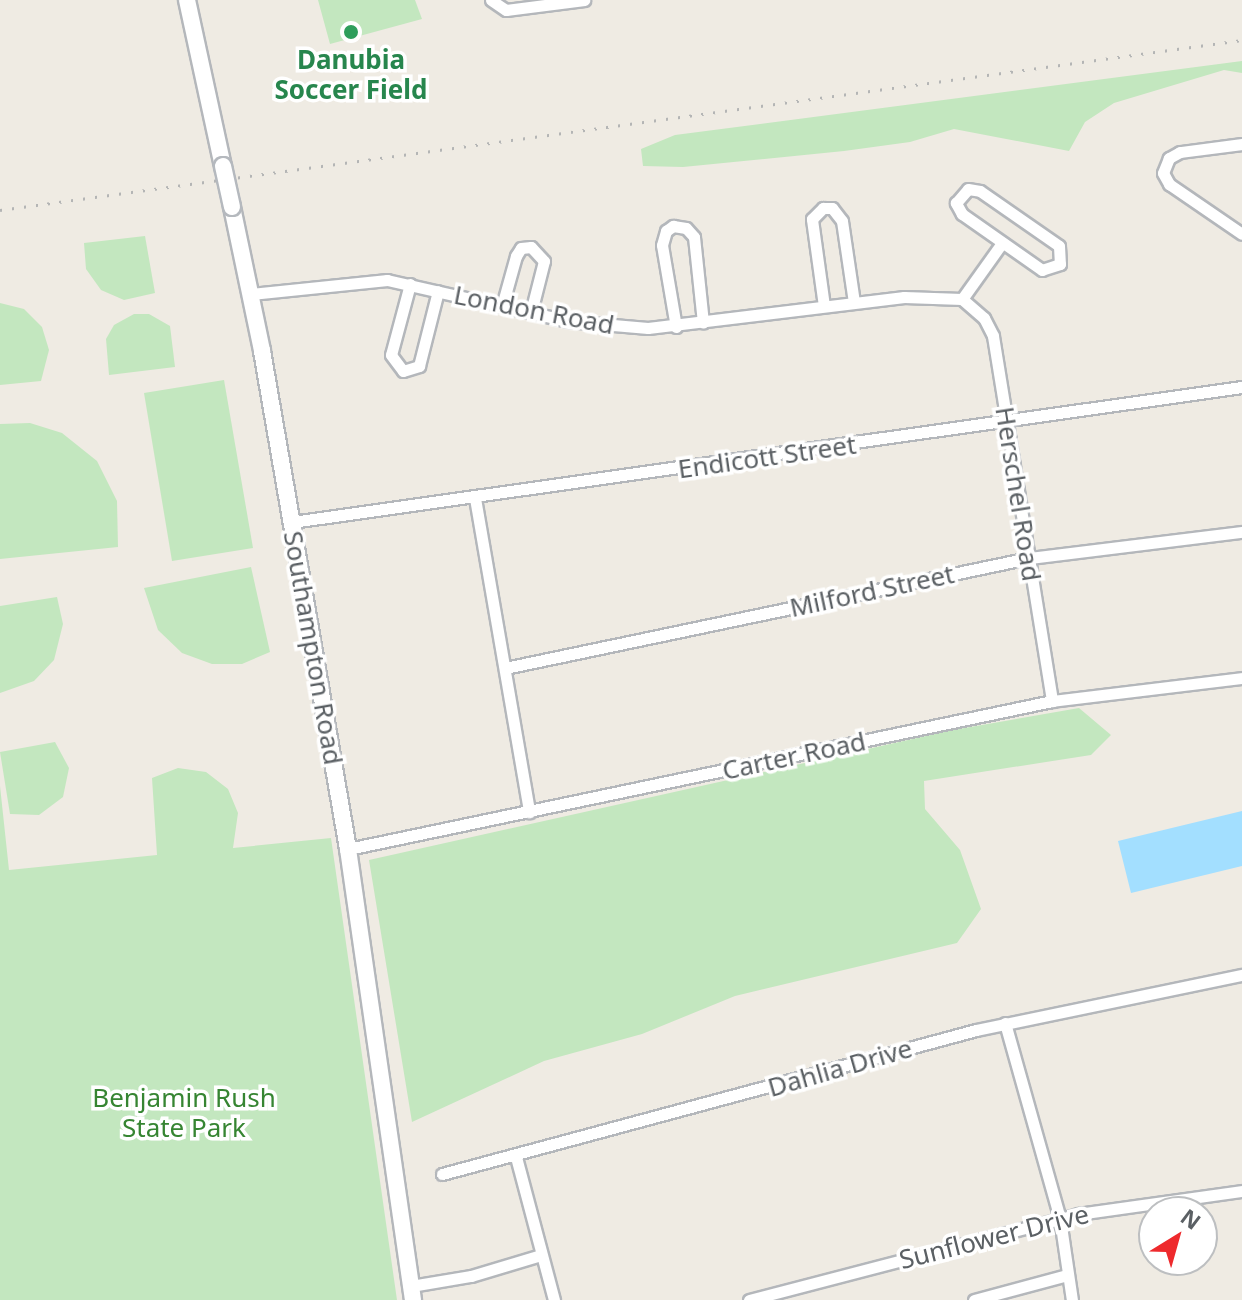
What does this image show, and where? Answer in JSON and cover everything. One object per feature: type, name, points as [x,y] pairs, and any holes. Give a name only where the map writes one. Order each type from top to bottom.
[{"type":"street","name":"Southampton Road","points":[[187,0],[251,294],[292,522],[348,849],[412,1293]]},
{"type":"street","points":[[491,0],[506,10],[584,0]]},
{"type":"street","points":[[1242,144],[1180,152],[1169,158],[1163,173],[1242,234]]},
{"type":"street","points":[[980,191],[1059,246],[1063,258],[1056,268],[1042,270],[1002,243],[962,214],[956,203],[961,192],[980,191]]},
{"type":"street","points":[[824,306],[812,219],[823,208],[832,208],[842,221],[854,302]]},
{"type":"street","points":[[676,327],[662,245],[664,235],[673,226],[686,228],[694,237],[703,323]]},
{"type":"street","points":[[962,299],[1002,243]]},
{"type":"street","points":[[502,306],[516,256],[521,248],[531,247],[544,261],[531,312]]},
{"type":"street","name":"London Road","points":[[251,294],[345,281],[410,284],[595,326],[676,327],[854,302],[962,299]]},
{"type":"street","points":[[410,284],[391,355],[403,371],[419,366],[438,291]]},
{"type":"street","name":"Herschel Road","points":[[962,299],[989,325],[1052,701]]},
{"type":"street","name":"Endicott Street","points":[[292,522],[1006,423],[1107,403],[1242,387]]},
{"type":"street","points":[[475,498],[529,812]]},
{"type":"street","name":"Milford Street","points":[[505,668],[1029,558],[1242,532]]},
{"type":"street","name":"Carter Road","points":[[348,849],[1052,701],[1242,678]]},
{"type":"street","name":"Dahlia Drive","points":[[442,1174],[516,1157],[1005,1023],[1242,975]]},
{"type":"street","points":[[1005,1023],[1060,1219],[1072,1300]]},
{"type":"street","points":[[516,1157],[554,1300]]},
{"type":"street","name":"Sunflower Drive","points":[[749,1300],[1060,1219],[1242,1191]]},
{"type":"street","points":[[412,1293],[541,1255]]},
{"type":"street","points":[[974,1300],[1067,1275]]},
{"type":"green space","name":"Danubia Soccer Field","points":[[318,0],[415,0],[422,19],[330,44]]},
{"type":"green space","points":[[1242,61],[1242,73],[1224,70],[1114,103],[1085,122],[1069,151],[954,129],[910,142],[844,151],[683,167],[643,166],[641,149],[675,135]]},
{"type":"green space","points":[[145,236],[155,293],[124,300],[101,290],[86,269],[84,243]]},
{"type":"green space","points":[[0,303],[24,309],[42,327],[49,350],[41,381],[0,385]]},
{"type":"green space","points":[[134,314],[149,314],[170,326],[175,367],[109,375],[106,339],[114,325]]},
{"type":"green space","points":[[224,380],[253,548],[172,561],[144,393]]},
{"type":"green space","points":[[30,423],[62,433],[97,461],[117,501],[118,547],[0,559],[0,424]]},
{"type":"green space","points":[[251,567],[270,652],[242,664],[212,664],[182,653],[158,630],[144,588]]},
{"type":"green space","points":[[57,597],[63,624],[54,660],[34,681],[0,693],[0,606]]},
{"type":"green space","points":[[1079,708],[1111,735],[1091,755],[924,781],[925,809],[960,850],[981,909],[957,943],[735,996],[642,1034],[544,1061],[412,1122],[369,860],[953,730]]},
{"type":"green space","points":[[55,742],[69,768],[63,797],[39,815],[10,814],[0,752]]},
{"type":"green space","name":"Benjamin Rush State Park","points":[[178,768],[206,772],[228,789],[238,813],[233,848],[331,838],[397,1300],[0,1300],[0,786],[9,870],[157,855],[152,778]]},
{"type":"water","points":[[1242,811],[1242,866],[1131,893],[1118,841]]},
{"type":"railway","points":[[0,210],[1242,40]]},
{"type":"place","name":"Danubia Soccer Field","points":[[351,32]]}]
